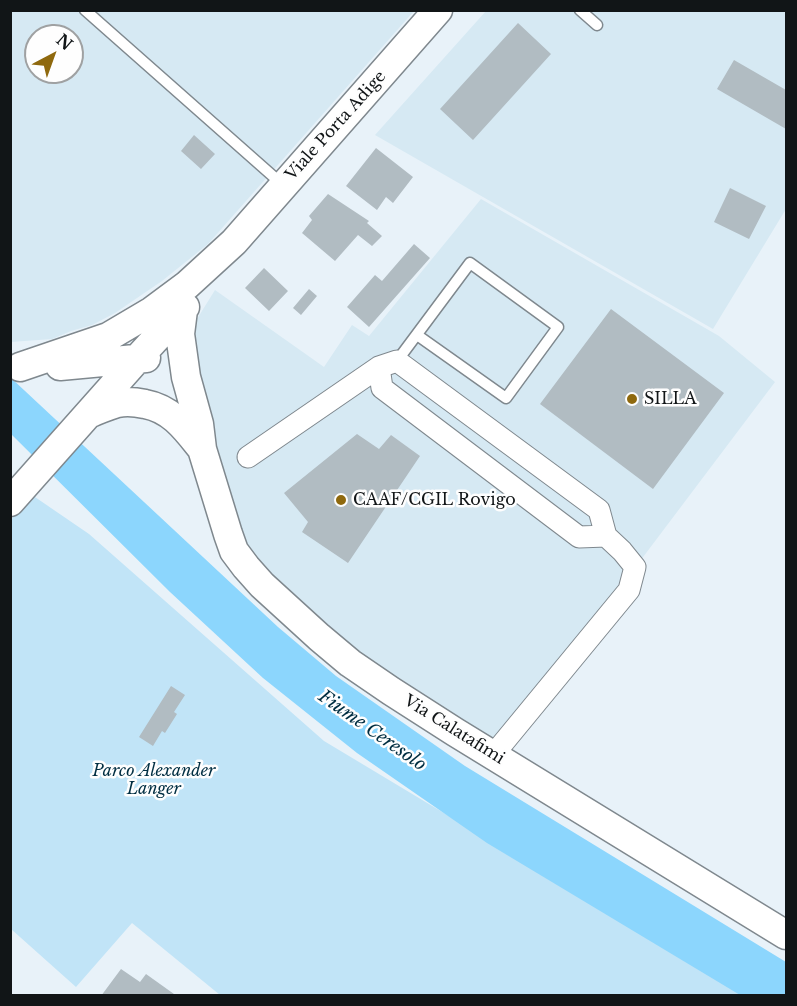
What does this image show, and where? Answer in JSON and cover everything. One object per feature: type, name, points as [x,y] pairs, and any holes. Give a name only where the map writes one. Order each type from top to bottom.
[{"type":"main road","name":"Viale Porta Adige","points":[[10,502],[183,310],[209,279],[234,242],[438,10]]},
{"type":"main road","name":"Viale Porta Adige","points":[[15,367],[86,345],[123,329],[167,300],[234,242]]},
{"type":"main road","name":"Via Calatafimi","points":[[183,310],[180,334],[186,377],[199,424],[202,449],[234,550],[262,585],[350,663],[437,720],[786,935]]},
{"type":"main road","points":[[137,359],[158,357],[186,377]]},
{"type":"main road","name":"Viale Porta Adige","points":[[15,367],[44,368],[137,359]]},
{"type":"main road","name":"Via Calatafimi","points":[[91,413],[120,403],[136,402],[156,406],[172,415],[183,425],[202,449]]},
{"type":"street","points":[[248,457],[388,364]]},
{"type":"street","points":[[388,364],[382,388],[579,537],[606,536]]},
{"type":"street","points":[[388,364],[599,510],[606,536],[622,551],[634,567],[629,590],[494,754]]},
{"type":"lane","points":[[85,10],[284,185]]},
{"type":"lane","points":[[580,10],[597,25]]},
{"type":"lane","points":[[388,364],[417,335],[470,263],[558,327],[506,398],[417,335]]},
{"type":"shaded area","points":[[11,11],[414,11],[208,244],[162,281],[115,313],[92,325],[52,339],[11,342]]},
{"type":"shaded area","points":[[486,11],[786,11],[786,209],[713,329],[375,135]]},
{"type":"shaded area","points":[[481,199],[719,336],[775,382],[622,585],[501,753],[324,631],[245,558],[183,353],[197,319],[215,290],[324,367],[352,325],[369,336]]},
{"type":"green space","name":"Parco Alexander Langer","points":[[32,495],[89,534],[324,741],[747,995],[220,995],[132,923],[76,987],[11,929],[10,521]]},
{"type":"water","name":"Fiume Ceresolo","points":[[10,377],[278,627],[336,676],[465,766],[786,962],[786,995],[740,995],[487,843],[357,753],[263,678],[170,592],[11,434]]},
{"type":"building","points":[[518,23],[551,54],[473,140],[440,109]]},
{"type":"building","points":[[734,60],[786,90],[786,129],[717,89]]},
{"type":"building","points":[[194,135],[215,154],[201,169],[181,151]]},
{"type":"building","points":[[376,148],[413,177],[393,203],[386,197],[377,210],[346,186]]},
{"type":"building","points":[[730,188],[766,206],[749,239],[714,222]]},
{"type":"building","points":[[328,194],[369,221],[367,223],[382,236],[372,246],[358,235],[335,261],[302,233],[312,220],[309,216]]},
{"type":"building","points":[[414,244],[430,258],[369,327],[347,307],[375,275],[382,281]]},
{"type":"building","points":[[264,268],[288,291],[269,311],[245,288]]},
{"type":"building","points":[[309,289],[317,296],[301,315],[293,308]]},
{"type":"building","name":"SILLA","points":[[611,309],[724,393],[653,489],[540,404]]},
{"type":"building","points":[[357,434],[379,449],[391,435],[420,456],[348,563],[302,532],[308,522],[284,493]]},
{"type":"building","points":[[171,686],[185,695],[174,712],[177,714],[153,746],[139,737]]},
{"type":"building","points":[[121,969],[140,982],[146,974],[174,994],[172,996],[101,996]]},
{"type":"place","name":"SILLA","points":[[632,399]]},
{"type":"place","name":"CAAF/CGIL Rovigo","points":[[341,500]]}]
